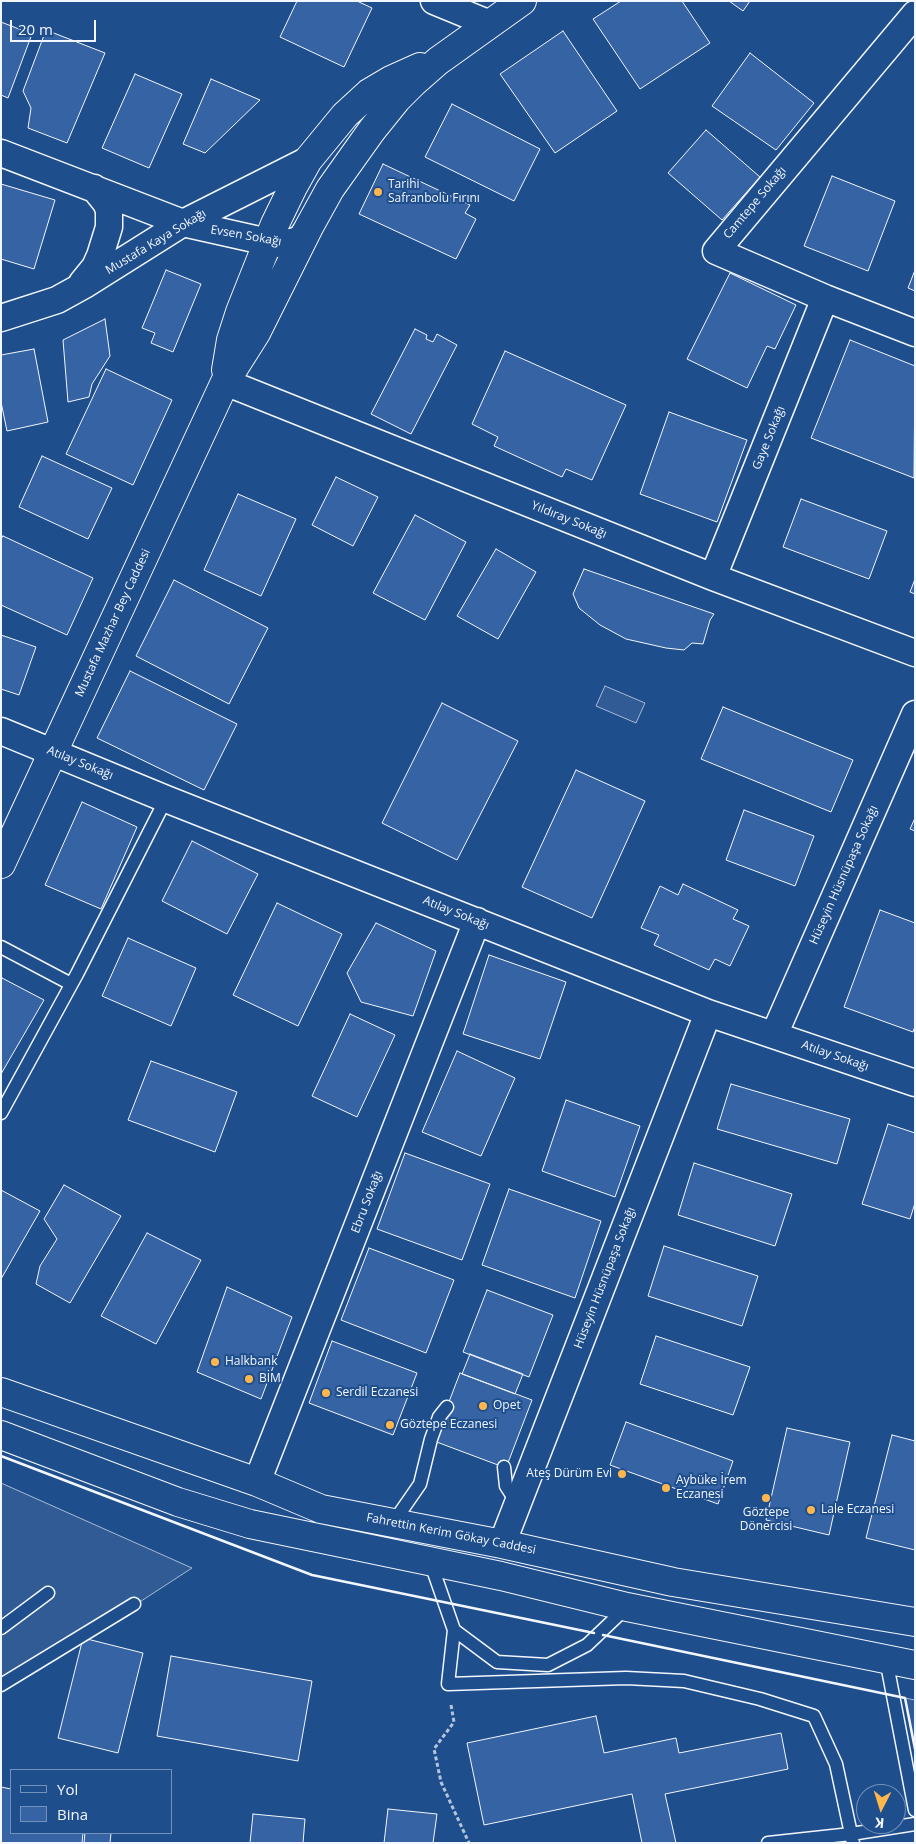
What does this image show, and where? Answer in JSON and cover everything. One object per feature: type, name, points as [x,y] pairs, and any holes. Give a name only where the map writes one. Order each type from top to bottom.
[{"type":"main road","name":"Mustafa Mazhar Bey Caddesi","points":[[1,864],[225,382],[256,333],[330,189],[372,130],[397,99],[438,61],[522,1]]},
{"type":"main road","name":"Mustafa Mazhar Bey Caddesi","points":[[225,382],[235,326],[268,242],[293,187],[308,160],[345,115],[369,93],[398,76],[438,61]]},
{"type":"main road","name":"Fahrettin Kerim Gökay Caddesi","points":[[1,1392],[257,1482],[321,1509],[502,1544],[673,1582],[915,1622]]},
{"type":"main road","points":[[1,1435],[220,1516],[284,1532],[501,1576],[627,1607],[915,1665]]},
{"type":"street","points":[[434,1],[490,24]]},
{"type":"street","name":"Camtepe Sokağı","points":[[915,14],[716,250],[825,298],[915,334]]},
{"type":"street","name":"Evsen Sokağı","points":[[1,153],[183,223],[282,244],[296,241],[305,234],[309,227]]},
{"type":"street","name":"Mustafa Kaya Sokağı","points":[[1,318],[38,308],[71,292],[183,223],[308,160]]},
{"type":"street","points":[[71,292],[81,284],[95,266],[108,236],[109,210],[103,198],[94,188]]},
{"type":"street","name":"Gaye Sokağı","points":[[713,578],[825,298]]},
{"type":"street","name":"Yıldıray Sokağı","points":[[225,382],[713,578],[915,653]]},
{"type":"street","name":"Hüseyin Hüsnüpaşa Sokağı","points":[[774,1035],[915,714]]},
{"type":"street","name":"Atılay Sokağı","points":[[1,731],[708,1013],[915,1084]]},
{"type":"street","name":"Ebru Sokağı","points":[[257,1482],[477,921]]},
{"type":"street","name":"Hüseyin Hüsnüpaşa Sokağı","points":[[502,1544],[708,1013]]},
{"type":"lane","points":[[1,1113],[71,984],[166,798]]},
{"type":"lane","points":[[1,946],[71,984]]},
{"type":"lane","points":[[393,1523],[420,1484],[431,1439],[439,1416],[447,1407]]},
{"type":"lane","points":[[504,1467],[506,1486],[517,1503]]},
{"type":"lane","points":[[430,1561],[454,1630],[448,1684],[626,1678],[684,1682],[760,1699],[814,1716],[836,1764],[852,1839]]},
{"type":"lane","points":[[1,1628],[48,1593]]},
{"type":"lane","points":[[1,1685],[134,1604]]},
{"type":"lane","points":[[454,1630],[497,1662],[548,1665],[587,1645],[627,1607]]},
{"type":"lane","points":[[886,1660],[915,1810]]},
{"type":"lane","points":[[768,1843],[852,1839],[915,1824]]},
{"type":"path","points":[[448,1684],[454,1722],[434,1749],[441,1782],[469,1843]]},
{"type":"shaded area","points":[[605,686],[645,703],[636,723],[596,706]]},
{"type":"shaded area","points":[[1,1483],[192,1568],[1,1692]]},
{"type":"shaded area","points":[[905,1698],[915,1700],[915,1749]]},
{"type":"building","points":[[297,1],[357,1],[372,8],[344,67],[280,37]]},
{"type":"building","points":[[621,1],[682,1],[710,43],[640,89],[593,19]]},
{"type":"building","points":[[729,1],[750,1],[743,11]]},
{"type":"building","points":[[1,22],[32,34],[8,98],[1,95]]},
{"type":"building","points":[[46,30],[105,53],[67,143],[28,128],[31,108],[23,91]]},
{"type":"building","points":[[563,31],[617,111],[555,153],[500,74]]},
{"type":"building","points":[[750,53],[814,103],[776,150],[712,106]]},
{"type":"building","points":[[135,74],[182,94],[149,168],[102,148]]},
{"type":"building","points":[[211,79],[260,100],[205,153],[183,144]]},
{"type":"building","points":[[452,104],[540,149],[514,201],[425,157]]},
{"type":"building","points":[[706,130],[760,177],[722,220],[668,173]]},
{"type":"building","points":[[383,164],[470,205],[465,213],[476,219],[456,259],[359,214]]},
{"type":"building","points":[[832,176],[895,201],[868,271],[804,246]]},
{"type":"building","points":[[1,184],[55,200],[34,269],[1,259]]},
{"type":"building","points":[[166,270],[201,284],[173,352],[151,343],[155,333],[142,328]]},
{"type":"building","points":[[915,270],[915,291],[908,288]]},
{"type":"building","points":[[730,273],[796,305],[775,349],[767,346],[747,388],[687,359]]},
{"type":"building","points":[[105,319],[110,356],[92,384],[89,397],[68,402],[63,340]]},
{"type":"building","points":[[415,329],[427,335],[426,339],[433,342],[437,334],[457,345],[411,434],[371,414]]},
{"type":"building","points":[[850,340],[915,366],[914,478],[811,438]]},
{"type":"building","points":[[34,349],[48,422],[7,431],[1,402],[1,355]]},
{"type":"building","points":[[505,351],[626,405],[592,480],[566,469],[562,477],[494,446],[498,437],[472,424]]},
{"type":"building","points":[[106,369],[172,400],[133,485],[66,454]]},
{"type":"building","points":[[669,412],[747,440],[717,522],[640,494]]},
{"type":"building","points":[[42,456],[112,488],[88,539],[19,507]]},
{"type":"building","points":[[336,477],[378,497],[353,546],[312,525]]},
{"type":"building","points":[[238,494],[296,519],[261,596],[204,570]]},
{"type":"building","points":[[801,499],[887,531],[869,579],[783,547]]},
{"type":"building","points":[[415,515],[466,542],[425,620],[373,593]]},
{"type":"building","points":[[3,536],[93,578],[67,635],[1,605],[1,539]]},
{"type":"building","points":[[496,549],[536,572],[498,639],[457,616]]},
{"type":"building","points":[[584,569],[714,614],[710,620],[703,644],[692,643],[684,650],[666,648],[626,639],[600,625],[579,608],[573,594]]},
{"type":"building","points":[[915,579],[915,594],[910,592]]},
{"type":"building","points":[[174,580],[268,628],[229,704],[136,656]]},
{"type":"building","points":[[1,635],[36,647],[19,695],[1,689]]},
{"type":"building","points":[[130,671],[237,724],[204,790],[97,738]]},
{"type":"building","points":[[442,703],[518,741],[457,860],[382,823]]},
{"type":"building","points":[[723,707],[853,760],[831,812],[701,759]]},
{"type":"building","points":[[576,770],[645,801],[592,918],[522,887]]},
{"type":"building","points":[[82,802],[137,827],[101,909],[45,885]]},
{"type":"building","points":[[744,810],[814,836],[795,886],[726,860]]},
{"type":"building","points":[[915,818],[915,831],[910,829]]},
{"type":"building","points":[[192,841],[258,874],[227,934],[162,901]]},
{"type":"building","points":[[683,884],[738,910],[733,919],[749,926],[730,966],[715,959],[709,970],[654,945],[659,935],[641,928],[660,886],[678,895]]},
{"type":"building","points":[[277,903],[342,934],[298,1026],[233,995]]},
{"type":"building","points":[[880,910],[915,923],[915,1026],[913,1032],[844,1007]]},
{"type":"building","points":[[376,923],[436,951],[413,1016],[361,1002],[347,973]]},
{"type":"building","points":[[128,938],[196,968],[171,1026],[102,996]]},
{"type":"building","points":[[489,955],[566,982],[540,1059],[463,1034]]},
{"type":"building","points":[[2,978],[44,1000],[1,1074],[1,980]]},
{"type":"building","points":[[350,1014],[395,1035],[357,1117],[312,1096]]},
{"type":"building","points":[[457,1051],[515,1078],[481,1156],[422,1132]]},
{"type":"building","points":[[151,1061],[237,1092],[215,1152],[128,1120]]},
{"type":"building","points":[[731,1084],[850,1119],[837,1164],[717,1129]]},
{"type":"building","points":[[566,1100],[640,1126],[615,1197],[542,1171]]},
{"type":"building","points":[[888,1124],[915,1133],[915,1203],[910,1219],[862,1204]]},
{"type":"building","points":[[405,1153],[490,1184],[462,1260],[377,1229]]},
{"type":"building","points":[[694,1163],[792,1194],[775,1246],[678,1215]]},
{"type":"building","points":[[64,1185],[121,1216],[70,1303],[36,1284],[40,1266],[57,1239],[44,1219]]},
{"type":"building","points":[[509,1189],[601,1221],[575,1298],[482,1265]]},
{"type":"building","points":[[1,1190],[40,1211],[1,1279]]},
{"type":"building","points":[[147,1233],[201,1260],[156,1344],[101,1316]]},
{"type":"building","points":[[664,1246],[758,1276],[742,1326],[648,1296]]},
{"type":"building","points":[[369,1248],[454,1280],[426,1353],[341,1320]]},
{"type":"building","points":[[227,1287],[292,1317],[261,1399],[197,1372]]},
{"type":"building","points":[[487,1290],[553,1315],[529,1377],[463,1352]]},
{"type":"building","points":[[656,1336],[750,1367],[733,1415],[640,1384]]},
{"type":"building","points":[[332,1341],[417,1373],[393,1435],[309,1403]]},
{"type":"building","points":[[470,1354],[523,1374],[515,1394],[462,1374]]},
{"type":"building","points":[[460,1373],[532,1400],[506,1468],[434,1441]]},
{"type":"building","points":[[626,1422],[733,1461],[718,1504],[610,1465]]},
{"type":"building","points":[[787,1428],[850,1442],[829,1535],[766,1520]]},
{"type":"building","points":[[892,1435],[915,1441],[915,1550],[866,1538]]},
{"type":"building","points":[[83,1638],[143,1653],[118,1753],[58,1738]]},
{"type":"building","points":[[171,1656],[312,1681],[298,1761],[157,1736]]},
{"type":"building","points":[[596,1716],[604,1753],[676,1738],[679,1753],[781,1733],[788,1769],[665,1794],[676,1843],[642,1843],[632,1794],[484,1825],[467,1743]]},
{"type":"building","points":[[1,1787],[10,1789],[10,1834],[83,1834],[82,1843],[1,1843]]},
{"type":"building","points":[[388,1809],[437,1814],[433,1843],[384,1843]]},
{"type":"building","points":[[253,1814],[305,1819],[303,1843],[250,1843]]},
{"type":"building","points":[[85,1834],[111,1834],[110,1843],[84,1843]]},
{"type":"wall","points":[[1,1456],[312,1575],[594,1633]]},
{"type":"wall","points":[[603,1635],[905,1698],[915,1749]]},
{"type":"place","name":"Tarihi Safranbolu Fırını","points":[[378,192]]},
{"type":"place","name":"Halkbank","points":[[215,1362]]},
{"type":"place","name":"BİM","points":[[249,1379]]},
{"type":"place","name":"Serdil Eczanesi","points":[[326,1393]]},
{"type":"place","name":"Opet","points":[[483,1406]]},
{"type":"place","name":"Göztepe Eczanesi","points":[[390,1425]]},
{"type":"place","name":"Ateş Dürüm Evi","points":[[622,1474]]},
{"type":"place","name":"Aybüke İrem Eczanesi","points":[[666,1488]]},
{"type":"place","name":"Göztepe Dönercisi","points":[[766,1498]]},
{"type":"place","name":"Lale Eczanesi","points":[[811,1510]]}]
